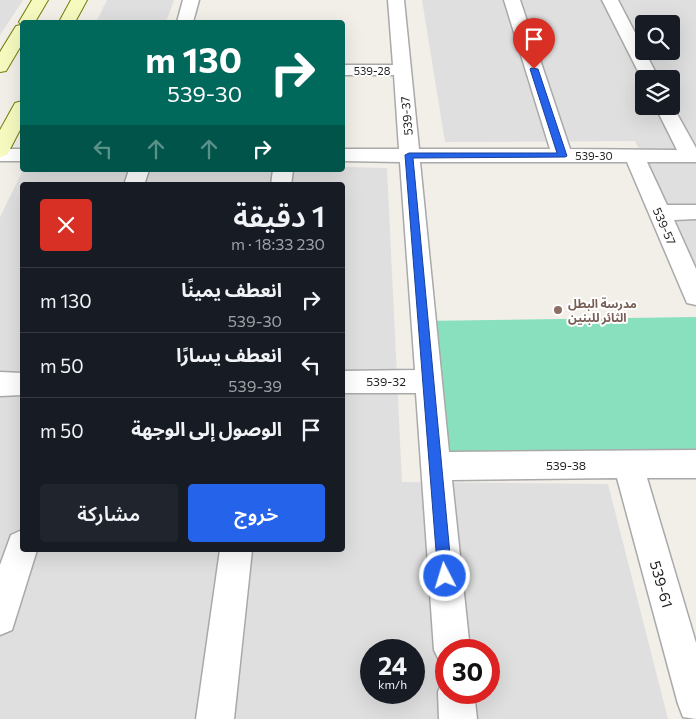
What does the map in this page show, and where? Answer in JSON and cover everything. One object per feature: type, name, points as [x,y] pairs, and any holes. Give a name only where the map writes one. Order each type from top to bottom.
[{"type":"street","points":[[28,20],[40,0]]},
{"type":"street","points":[[68,20],[79,0]]},
{"type":"street","points":[[185,20],[192,0]]},
{"type":"street","name":"539-37","points":[[396,0],[451,639]]},
{"type":"street","points":[[512,0],[562,156]]},
{"type":"street","points":[[610,0],[645,70]]},
{"type":"street","points":[[0,67],[20,33]]},
{"type":"street","name":"539-28","points":[[345,70],[402,70]]},
{"type":"street","points":[[0,150],[20,111]]},
{"type":"street","points":[[669,115],[693,156]]},
{"type":"street","points":[[0,155],[20,155]]},
{"type":"street","name":"539-30","points":[[345,155],[693,156]]},
{"type":"street","name":"539-57","points":[[634,155],[696,296]]},
{"type":"street","points":[[659,212],[696,212]]},
{"type":"street","name":"539-32","points":[[345,382],[429,381]]},
{"type":"street","points":[[0,384],[20,384]]},
{"type":"street","name":"539-38","points":[[436,466],[696,464]]},
{"type":"street","name":"539-61","points":[[628,465],[696,704]]},
{"type":"street","points":[[0,618],[20,552]]},
{"type":"street","points":[[215,719],[236,552]]},
{"type":"street","points":[[457,704],[458,719]]},
{"type":"shaded area","points":[[0,0],[23,0],[0,35]]},
{"type":"shaded area","points":[[107,0],[174,0],[167,20],[97,20]]},
{"type":"shaded area","points":[[422,0],[696,0],[696,274],[635,141],[445,142]]},
{"type":"shaded area","points":[[345,167],[387,168],[402,482],[608,484],[668,719],[0,719],[0,217],[22,172],[345,172]]},
{"type":"green space","points":[[696,317],[696,464],[436,466],[423,321]]},
{"type":"place","name":"مدرسة البطل الثائر للبنين","points":[[558,310]]},
{"type":"route","points":[[445,576],[409,155],[562,156],[534,69]]}]
